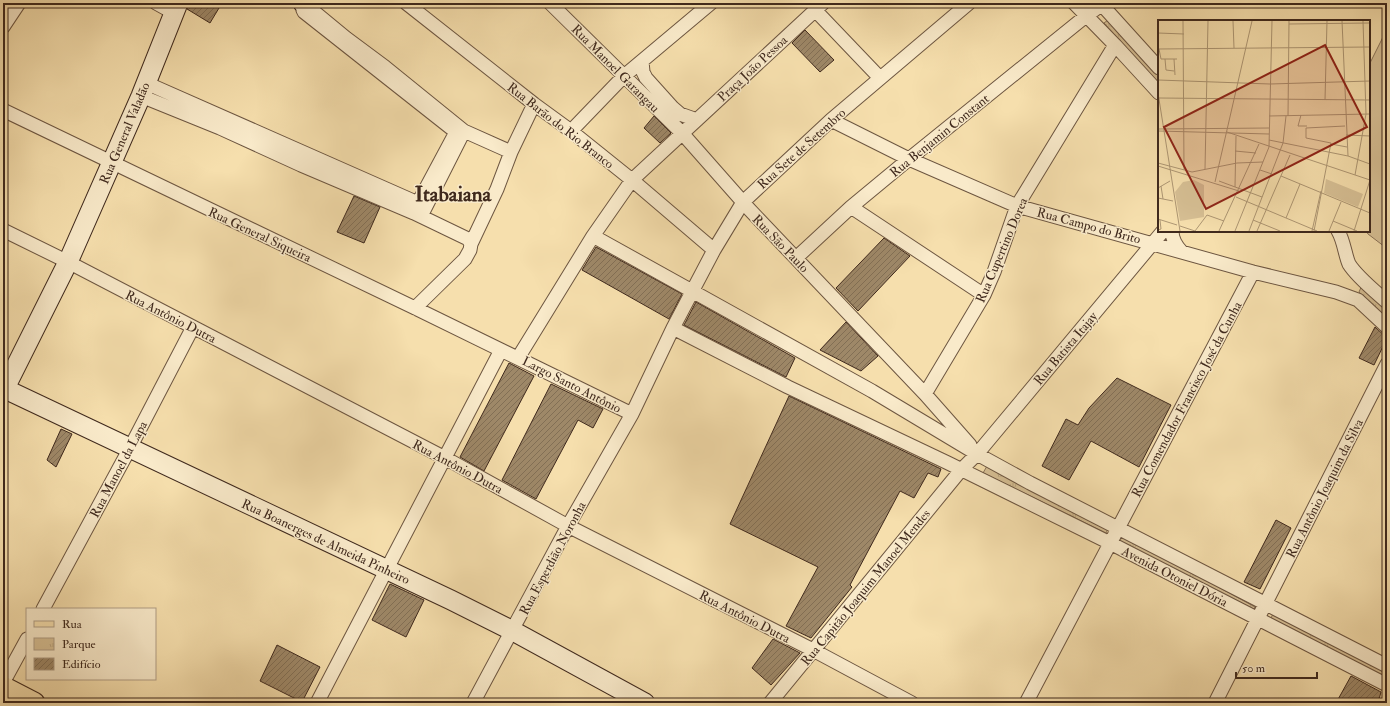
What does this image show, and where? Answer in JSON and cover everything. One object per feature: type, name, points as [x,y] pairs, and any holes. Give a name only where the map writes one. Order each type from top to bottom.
[{"type":"main road","points":[[3,687],[34,703]]},
{"type":"street","points":[[3,26],[19,3]]},
{"type":"street","points":[[156,3],[176,8]]},
{"type":"street","name":"Rua Barão do Rio Branco","points":[[406,3],[534,104],[571,131],[632,180],[714,250]]},
{"type":"street","name":"Rua Manoel Garangau","points":[[550,3],[682,133]]},
{"type":"street","points":[[571,131],[624,76],[711,3]]},
{"type":"street","name":"Rua Sete de Setembro","points":[[673,328],[714,250],[743,202],[831,120],[969,3]]},
{"type":"street","points":[[1074,3],[1158,92]]},
{"type":"street","points":[[1103,4],[1158,67]]},
{"type":"street","name":"Rua Benjamin Constant","points":[[796,258],[851,207],[909,158],[1103,4]]},
{"type":"street","points":[[305,6],[344,40],[385,67],[402,85],[460,132],[511,152]]},
{"type":"street","points":[[819,7],[880,78]]},
{"type":"street","name":"Praça João Pessoa","points":[[632,180],[819,7]]},
{"type":"street","name":"Rua General Valadão","points":[[3,390],[68,262],[144,90],[176,8]]},
{"type":"street","name":"Rua Cupertino Dorea","points":[[924,394],[984,295],[994,272],[1017,206],[1115,45]]},
{"type":"street","points":[[642,61],[643,72],[646,78],[680,114],[697,120]]},
{"type":"street","points":[[144,90],[222,122],[418,210],[469,242]]},
{"type":"street","points":[[415,308],[459,266],[470,250],[469,242],[497,189],[511,152],[534,104]]},
{"type":"street","name":"Rua General Siqueira","points":[[3,110],[112,164],[518,358]]},
{"type":"street","name":"Rua Campo do Brito","points":[[831,120],[909,158],[1017,206],[1153,242],[1182,252],[1253,272],[1336,292],[1358,300],[1387,327]]},
{"type":"street","points":[[418,210],[460,132]]},
{"type":"street","name":"Rua São Paulo","points":[[682,133],[743,202],[884,351],[978,454]]},
{"type":"street","name":"Largo Santo Antônio","points":[[632,180],[593,236],[518,358],[632,414],[673,328]]},
{"type":"street","points":[[851,207],[984,295]]},
{"type":"street","name":"Rua Antônio Dutra","points":[[3,230],[68,262],[445,458],[568,526],[813,650],[912,703]]},
{"type":"street","name":"Rua Batista Itajay","points":[[961,470],[978,454],[1162,232]]},
{"type":"street","points":[[1172,232],[1176,246],[1182,252]]},
{"type":"street","points":[[1338,232],[1344,244],[1349,264],[1371,289],[1387,302]]},
{"type":"street","name":"Avenida Otoniel Dória","points":[[593,236],[872,391],[1030,483],[1118,527],[1387,685]]},
{"type":"street","name":"Rua Comendador Francisco José da Cunha","points":[[1026,703],[1253,272]]},
{"type":"street","name":"Rua Manoel da Lapa","points":[[44,608],[130,448],[192,327]]},
{"type":"street","name":"Avenida Otoniel Dória","points":[[673,328],[788,387],[1110,543],[1262,612],[1387,666]]},
{"type":"street","points":[[317,703],[501,350]]},
{"type":"street","name":"Rua Antônio Joaquim da Silva","points":[[1215,703],[1387,364]]},
{"type":"street","name":"Rua Boanerges de Almeida Pinheiro","points":[[3,390],[130,448],[386,569],[513,631],[645,703]]},
{"type":"street","name":"Rua Esperdião Noronha","points":[[473,703],[568,526],[632,414]]},
{"type":"street","name":"Rua Capitão Joaquim Manoel Mendes","points":[[770,703],[961,470]]},
{"type":"street","points":[[3,683],[26,641]]},
{"type":"green space","points":[[1108,20],[1158,75],[1158,83],[1104,23]]},
{"type":"green space","points":[[1387,29],[1387,245],[1385,247],[1367,232],[1370,232],[1370,63]]},
{"type":"green space","points":[[1362,285],[1387,308],[1387,319],[1359,292]]},
{"type":"green space","points":[[987,466],[1108,529],[1106,533],[983,473]]},
{"type":"green space","points":[[1123,535],[1255,607],[1253,610],[1119,541]]},
{"type":"green space","points":[[1273,614],[1387,672],[1387,679],[1270,620]]},
{"type":"building","points":[[189,3],[222,3],[210,23],[187,9]]},
{"type":"building","points":[[805,30],[834,60],[820,72],[792,43]]},
{"type":"building","points":[[654,116],[671,133],[660,143],[644,128]]},
{"type":"building","points":[[354,196],[380,207],[364,243],[337,232]]},
{"type":"building","points":[[884,238],[910,256],[858,311],[836,288]]},
{"type":"building","points":[[596,247],[682,294],[669,319],[582,270]]},
{"type":"building","points":[[696,302],[795,358],[786,377],[684,325]]},
{"type":"building","points":[[846,322],[878,356],[861,371],[820,350]]},
{"type":"building","points":[[1375,327],[1387,338],[1374,365],[1359,358]]},
{"type":"building","points":[[509,363],[534,376],[484,471],[460,457]]},
{"type":"building","points":[[1117,378],[1171,405],[1139,467],[1091,441],[1069,480],[1042,466],[1066,419],[1078,425],[1089,408]]},
{"type":"building","points":[[551,384],[603,409],[593,428],[578,420],[536,499],[502,480]]},
{"type":"building","points":[[789,396],[941,469],[938,477],[928,473],[914,498],[900,491],[850,585],[852,587],[811,638],[786,626],[818,567],[730,524]]},
{"type":"building","points":[[61,429],[72,434],[56,467],[47,460]]},
{"type":"building","points":[[1276,520],[1291,528],[1260,589],[1244,582]]},
{"type":"building","points":[[390,584],[424,600],[406,637],[372,620]]},
{"type":"building","points":[[773,639],[800,653],[771,685],[752,668]]},
{"type":"building","points":[[277,645],[320,667],[302,702],[260,681]]},
{"type":"building","points":[[1351,676],[1381,692],[1378,703],[1336,703]]},
{"type":"district","name":"Itabaiana","points":[[453,194]]}]
